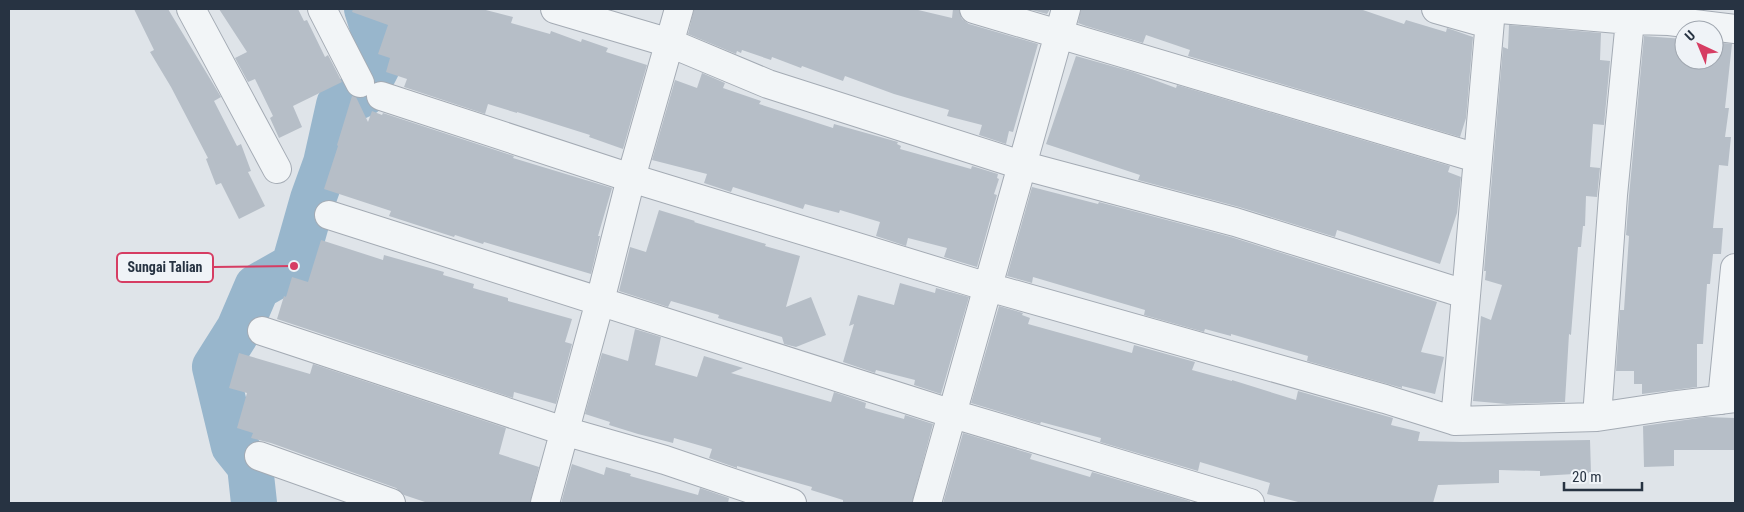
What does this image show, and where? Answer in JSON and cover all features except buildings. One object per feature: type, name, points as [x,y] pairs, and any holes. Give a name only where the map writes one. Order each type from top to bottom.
[{"type":"street","points":[[191,9],[277,169]]},
{"type":"street","points":[[322,9],[370,89],[631,178],[988,287],[1455,421],[1597,417],[1729,399],[1735,268]]},
{"type":"street","points":[[554,9],[670,43],[768,84],[1021,165],[1234,222],[1465,294]]},
{"type":"street","points":[[545,503],[600,302],[631,178],[679,9]]},
{"type":"street","points":[[974,9],[1063,22],[1477,158]]},
{"type":"street","points":[[1436,9],[1493,14],[1630,14],[1735,29]]},
{"type":"street","points":[[1455,421],[1477,158],[1493,14]]},
{"type":"street","points":[[1597,417],[1613,195],[1630,14]]},
{"type":"street","points":[[927,503],[1021,165],[1063,22]]},
{"type":"street","points":[[329,215],[953,414],[1250,503]]},
{"type":"street","points":[[262,331],[564,431],[665,460],[792,503]]},
{"type":"street","points":[[259,456],[391,503]]},
{"type":"waterway","points":[[254,503],[250,466],[234,446],[215,367],[239,329],[257,287],[294,266],[313,199],[326,163],[339,105],[363,94],[382,57],[367,9]]},
{"type":"place","name":"Sungai Talian","points":[[294,266]]}]
